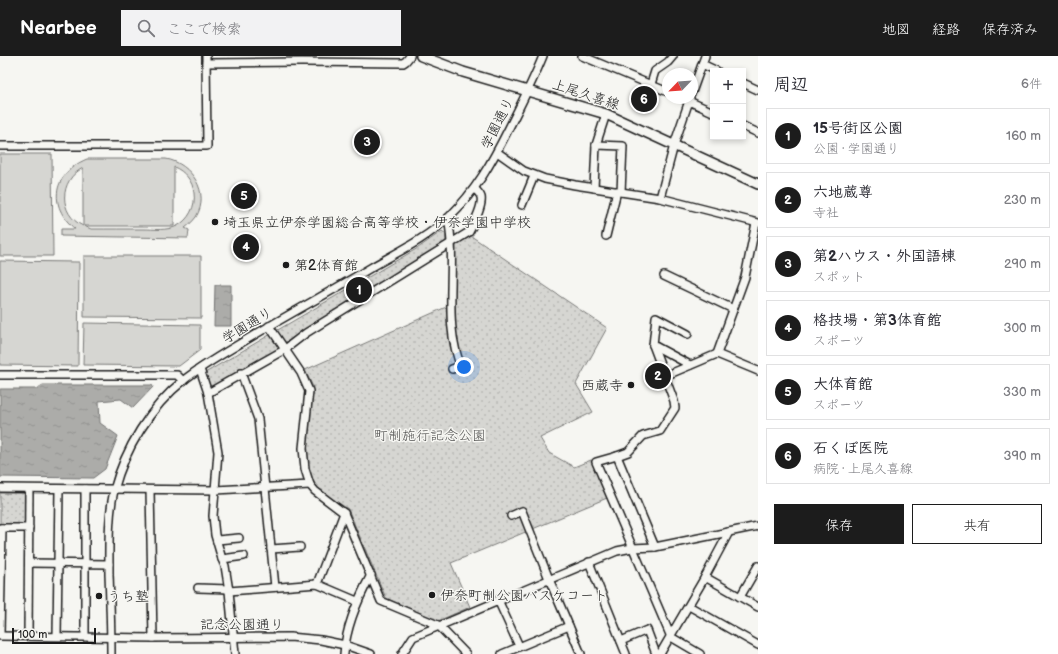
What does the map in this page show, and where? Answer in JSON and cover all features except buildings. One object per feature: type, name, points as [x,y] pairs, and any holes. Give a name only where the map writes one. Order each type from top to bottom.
[{"type":"main road","name":"上尾久喜線","points":[[421,56],[463,72],[606,114],[757,183]]},
{"type":"street","points":[[0,146],[206,146],[206,60],[302,59],[403,62],[410,56]]},
{"type":"street","name":"学園通り","points":[[112,654],[109,564],[110,526],[114,490],[122,467],[137,436],[158,407],[183,381],[200,369],[269,326],[409,246],[448,218],[475,189],[497,152],[543,56]]},
{"type":"street","points":[[582,56],[662,89]]},
{"type":"street","points":[[651,84],[655,71],[668,62],[673,56]]},
{"type":"street","points":[[698,75],[705,56]]},
{"type":"street","points":[[702,64],[711,68]]},
{"type":"street","points":[[746,84],[758,90]]},
{"type":"street","points":[[660,198],[686,104]]},
{"type":"street","points":[[697,104],[710,110]]},
{"type":"street","points":[[594,188],[596,145],[606,114]]},
{"type":"street","points":[[746,127],[758,133]]},
{"type":"street","points":[[596,145],[623,146],[619,192],[606,236]]},
{"type":"street","points":[[497,152],[514,165],[534,176],[559,183],[660,198],[757,223],[745,276],[717,354]]},
{"type":"street","points":[[522,205],[534,176]]},
{"type":"street","points":[[208,393],[284,350],[306,333],[469,232],[475,221],[481,203],[480,196],[475,189]]},
{"type":"street","points":[[448,218],[451,243],[450,313],[455,350],[461,368],[452,370]]},
{"type":"street","points":[[664,276],[733,309]]},
{"type":"street","points":[[688,334],[656,317],[653,345],[674,401],[675,408],[660,431],[643,436],[628,452],[596,462],[671,637],[700,654]]},
{"type":"street","points":[[269,326],[301,373],[309,391],[303,448],[305,469],[310,485],[315,491],[344,513],[381,601],[438,626],[466,654]]},
{"type":"street","points":[[653,345],[690,365]]},
{"type":"street","points":[[665,376],[717,354],[758,371]]},
{"type":"street","points":[[200,369],[208,393],[218,452],[213,516],[215,535],[225,566],[229,590],[235,654]]},
{"type":"street","points":[[241,373],[258,420],[275,587]]},
{"type":"street","points":[[0,375],[177,375],[183,381]]},
{"type":"street","points":[[617,456],[655,547]]},
{"type":"street","points":[[0,488],[216,490],[310,485]]},
{"type":"street","points":[[28,636],[29,489]]},
{"type":"street","points":[[57,636],[58,489]]},
{"type":"street","points":[[85,489],[85,636]]},
{"type":"street","points":[[150,490],[153,638]]},
{"type":"street","points":[[511,516],[522,511],[581,654]]},
{"type":"street","points":[[317,584],[344,513]]},
{"type":"street","points":[[402,654],[413,637],[617,551],[632,548],[655,547],[758,526]]},
{"type":"street","points":[[0,635],[1,528],[29,528]]},
{"type":"street","points":[[660,654],[706,577],[729,532]]},
{"type":"street","points":[[217,540],[239,538]]},
{"type":"street","points":[[271,549],[300,547]]},
{"type":"street","points":[[222,559],[244,556]]},
{"type":"street","points":[[589,562],[626,654]]},
{"type":"street","points":[[29,563],[109,564]]},
{"type":"street","points":[[740,597],[758,566]]},
{"type":"street","points":[[344,654],[357,601],[371,575]]},
{"type":"street","points":[[706,577],[758,607]]},
{"type":"street","points":[[198,588],[229,590],[317,584],[357,601]]},
{"type":"street","points":[[498,600],[519,646]]},
{"type":"street","points":[[689,606],[758,645]]},
{"type":"street","points":[[502,654],[569,626]]},
{"type":"street","points":[[621,641],[646,630],[656,654]]},
{"type":"street","name":"記念公園通り","points":[[0,635],[153,638],[290,637],[321,640],[345,645],[371,654]]},
{"type":"green space","points":[[0,154],[52,154],[53,256],[0,256]]},
{"type":"green space","points":[[87,159],[166,159],[183,166],[196,180],[200,189],[201,198],[200,208],[196,217],[185,228],[189,230],[188,238],[61,236],[61,229],[75,229],[66,220],[60,210],[58,190],[61,181],[67,172]],"holes":[[[174,167],[187,177],[192,184],[194,193],[194,203],[191,212],[185,220],[177,226],[169,229],[91,229],[84,226],[174,226]],[[83,168],[83,226],[75,221],[69,214],[65,197],[69,180],[75,173]]]},
{"type":"green space","points":[[442,231],[446,234],[446,243],[283,344],[276,331],[418,248]]},
{"type":"green space","name":"町制施行記念公園","points":[[471,236],[607,328],[576,384],[593,412],[540,438],[549,453],[574,467],[591,460],[607,498],[451,563],[470,607],[438,621],[386,598],[348,509],[316,488],[312,481],[308,468],[305,445],[313,387],[305,370],[453,304],[456,244]]},
{"type":"green space","points":[[84,256],[201,256],[201,318],[84,317]]},
{"type":"green space","points":[[0,261],[79,262],[78,366],[0,365]]},
{"type":"green space","points":[[84,323],[200,325],[200,350],[179,366],[83,365]]},
{"type":"green space","points":[[271,334],[280,348],[209,389],[205,373]]},
{"type":"green space","points":[[0,493],[26,494],[26,523],[24,525],[0,524]]},
{"type":"water","points":[[215,285],[231,285],[231,326],[214,326]]},
{"type":"water","points":[[43,385],[152,385],[153,387],[133,408],[121,399],[99,401],[100,423],[118,436],[105,469],[93,478],[0,477],[0,389],[36,389]]},
{"type":"place","name":"石くぼ医院","points":[[644,99]]},
{"type":"place","name":"第2ハウス・外国語棟","points":[[367,142]]},
{"type":"place","name":"大体育館","points":[[244,196]]},
{"type":"place","name":"埼玉県立伊奈学園総合高等学校・伊奈学園中学校","points":[[215,222]]},
{"type":"place","name":"格技場・第3体育館","points":[[246,247]]},
{"type":"place","name":"第2体育館","points":[[286,265]]},
{"type":"place","name":"15号街区公園","points":[[359,290]]},
{"type":"place","name":"六地蔵尊","points":[[658,376]]},
{"type":"place","name":"西蔵寺","points":[[631,385]]},
{"type":"place","name":"伊奈町制公園バスケコート","points":[[432,595]]},
{"type":"place","name":"うち塾","points":[[99,596]]}]
